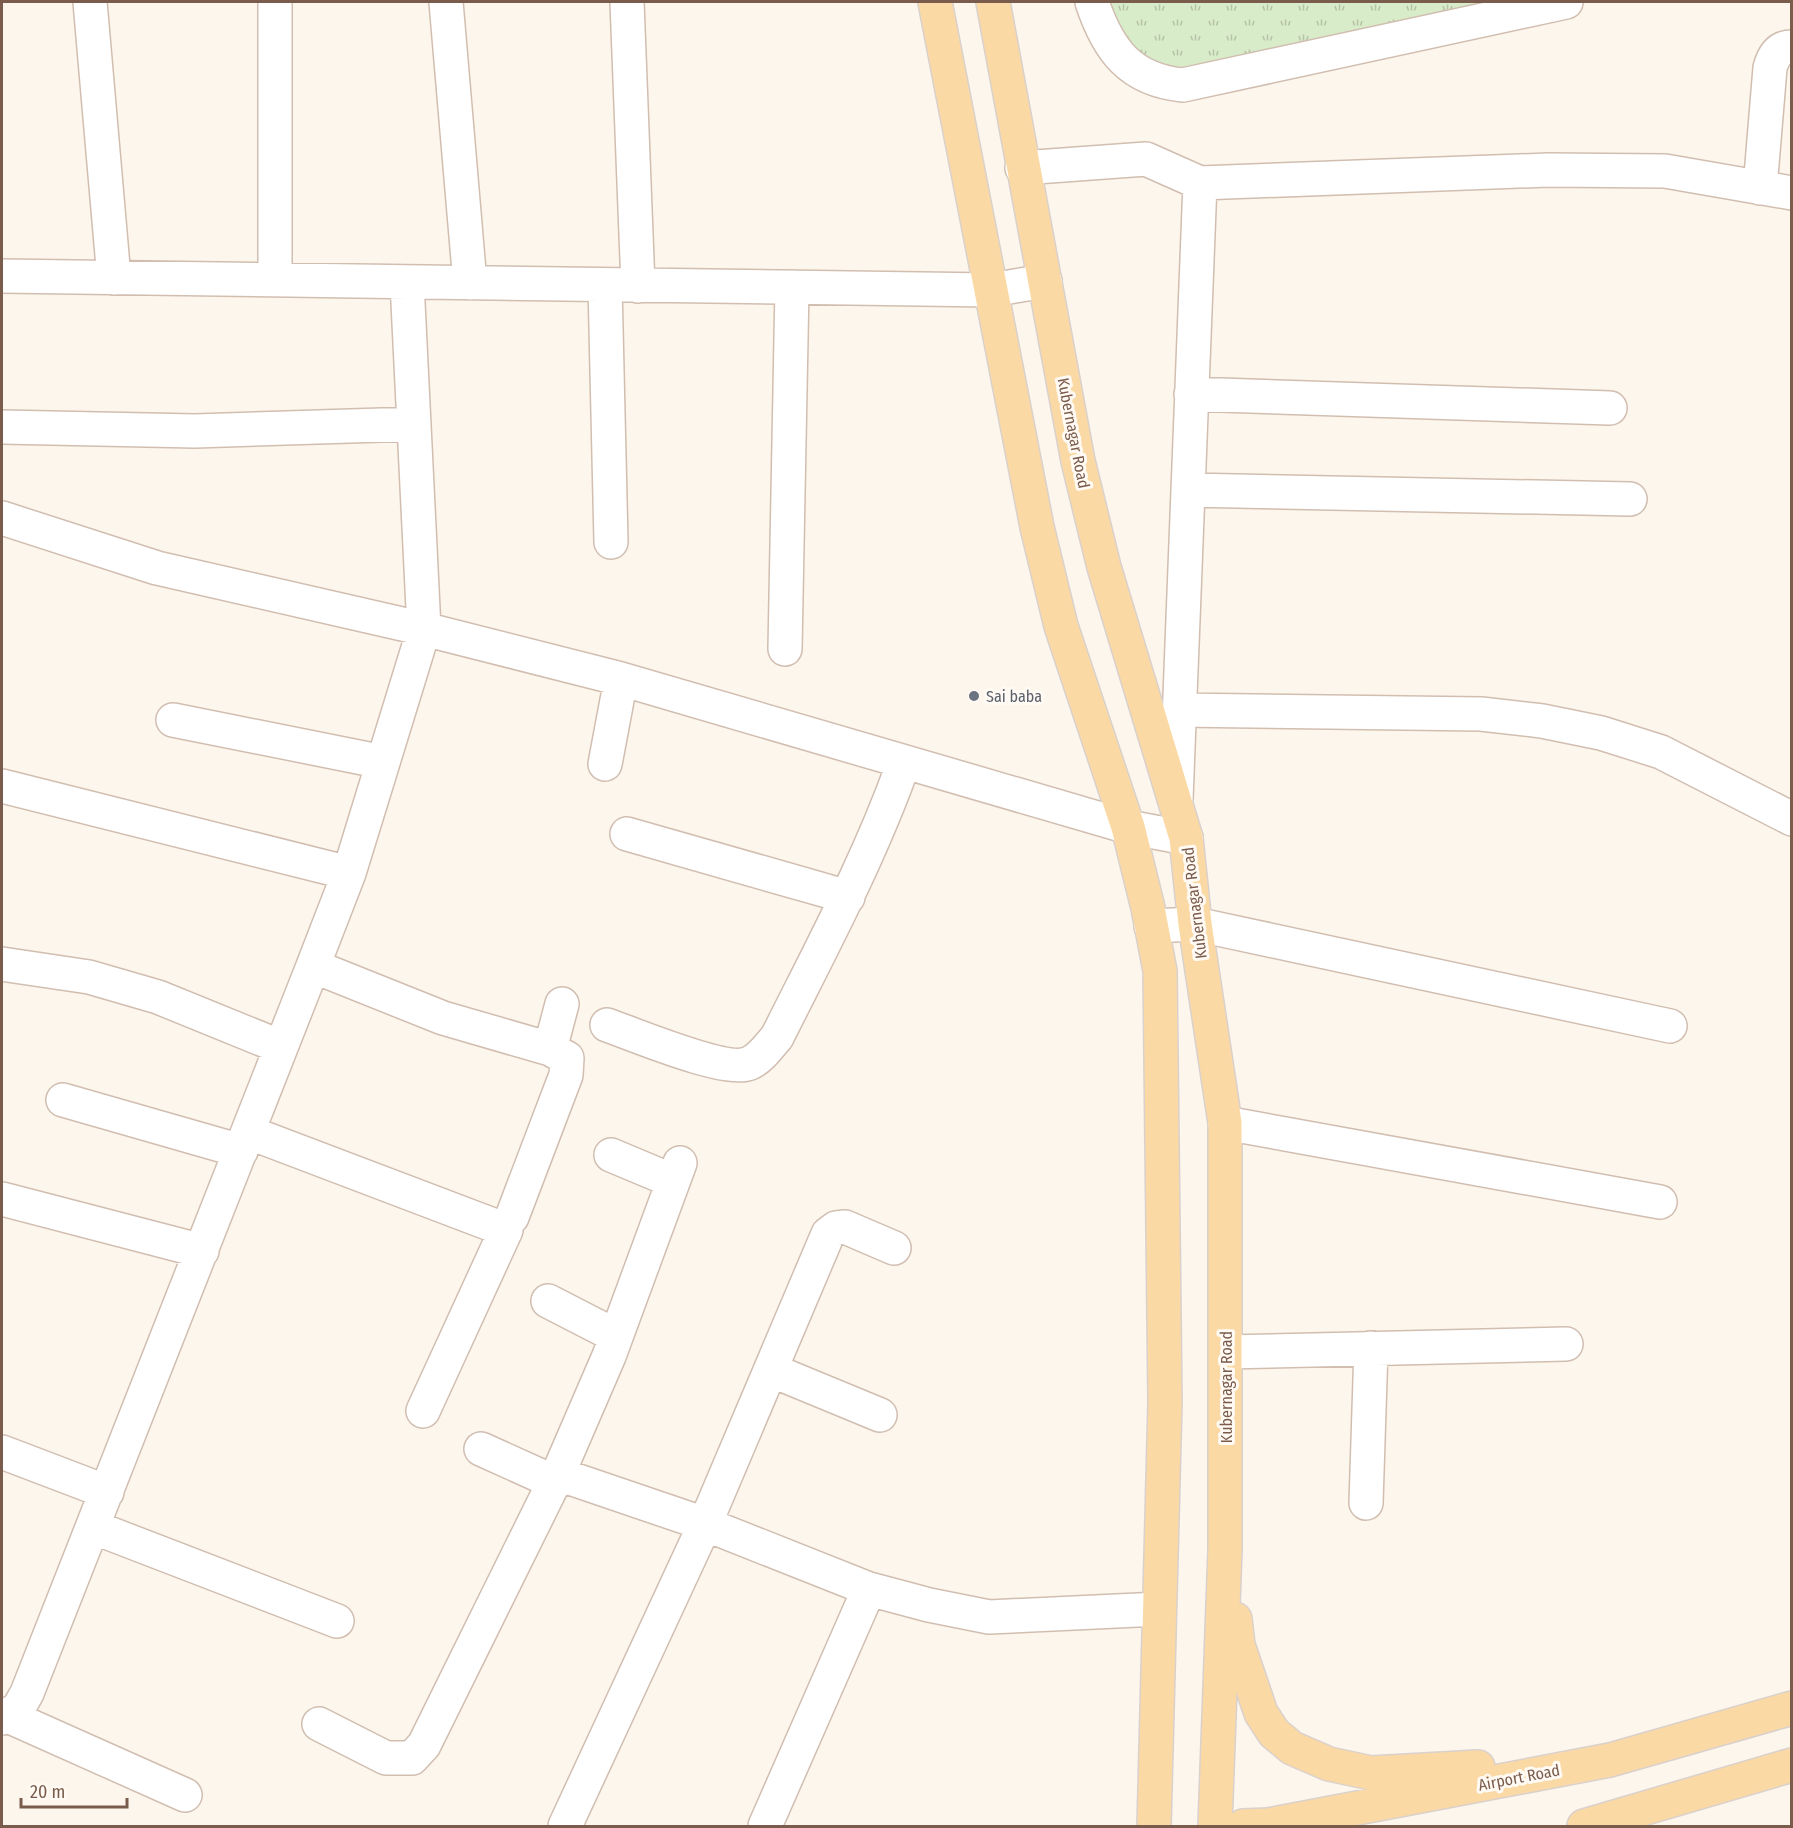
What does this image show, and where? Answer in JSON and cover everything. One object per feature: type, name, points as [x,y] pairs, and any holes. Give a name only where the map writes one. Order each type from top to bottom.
[{"type":"main road","points":[[935,2],[1037,528],[1061,626],[1128,827],[1160,971],[1165,1402],[1154,1827]]},
{"type":"main road","name":"Kubernagar Road","points":[[993,2],[1078,461],[1101,556],[1186,838],[1195,924],[1225,1124],[1225,1549],[1215,1827]]},
{"type":"main road","points":[[1225,1549],[1238,1645],[1261,1713],[1274,1733],[1292,1748],[1329,1764],[1371,1773],[1610,1760]]},
{"type":"main road","name":"Airport Road","points":[[1243,1827],[1268,1825],[1610,1760],[1791,1708]]},
{"type":"main road","points":[[1584,1827],[1791,1765]]},
{"type":"street","points":[[90,2],[114,278]]},
{"type":"street","points":[[274,280],[275,2]]},
{"type":"street","points":[[446,2],[470,283]]},
{"type":"street","points":[[627,2],[638,286]]},
{"type":"street","points":[[1092,2],[1110,44],[1122,60],[1141,75],[1160,83],[1183,85],[1566,2]]},
{"type":"street","points":[[1760,188],[1770,68],[1773,58],[1779,51],[1791,47]]},
{"type":"street","points":[[1022,168],[1146,159],[1200,183],[1548,170],[1665,171],[1791,193]]},
{"type":"street","points":[[1176,805],[1200,183]]},
{"type":"street","points":[[2,276],[991,290],[1045,281]]},
{"type":"street","points":[[5,1717],[18,1709],[27,1693],[282,1047],[349,873],[424,629],[407,282]]},
{"type":"street","points":[[605,285],[611,542]]},
{"type":"street","points":[[785,649],[792,287]]},
{"type":"street","points":[[1191,394],[1610,408]]},
{"type":"street","points":[[2,427],[195,431],[414,424]]},
{"type":"street","points":[[1188,490],[1630,499]]},
{"type":"street","points":[[2,518],[157,568],[424,629],[621,679],[1128,827],[1186,838]]},
{"type":"street","points":[[605,764],[621,679]]},
{"type":"street","points":[[1179,710],[1481,714],[1542,720],[1602,733],[1661,752],[1791,819]]},
{"type":"street","points":[[173,720],[383,762]]},
{"type":"street","points":[[607,1024],[718,1064],[748,1064],[762,1054],[777,1037],[848,897],[889,804],[904,762]]},
{"type":"street","points":[[2,786],[349,873]]},
{"type":"street","points":[[627,834],[848,897]]},
{"type":"street","points":[[1151,926],[1195,924],[1670,1026]]},
{"type":"street","points":[[2,964],[89,977],[158,997],[282,1047]]},
{"type":"street","points":[[313,966],[443,1018],[550,1049],[567,1058],[566,1075],[512,1217]]},
{"type":"street","points":[[550,1049],[562,1004]]},
{"type":"street","points":[[63,1100],[244,1141],[506,1230],[423,1411]]},
{"type":"street","points":[[1225,1124],[1660,1202]]},
{"type":"street","points":[[319,1724],[386,1758],[401,1760],[418,1753],[556,1478],[616,1336],[676,1172],[612,1155]]},
{"type":"street","points":[[2,1199],[202,1251]]},
{"type":"street","points":[[565,1826],[705,1524],[828,1234],[836,1228],[844,1227],[894,1248]]},
{"type":"street","points":[[548,1301],[616,1336]]},
{"type":"street","points":[[1226,1352],[1566,1344]]},
{"type":"street","points":[[1366,1503],[1371,1348]]},
{"type":"street","points":[[771,1370],[880,1414]]},
{"type":"street","points":[[481,1449],[556,1478],[705,1524],[869,1589],[929,1605],[989,1617],[1159,1609]]},
{"type":"street","points":[[2,1452],[107,1492]]},
{"type":"street","points":[[93,1527],[337,1621]]},
{"type":"street","points":[[765,1827],[869,1589]]},
{"type":"street","points":[[5,1717],[185,1795]]},
{"type":"green space","points":[[1108,2],[1502,2],[1203,66],[1183,67],[1153,61],[1142,55],[1124,34]]},
{"type":"place","name":"Sai baba","points":[[974,696]]}]
